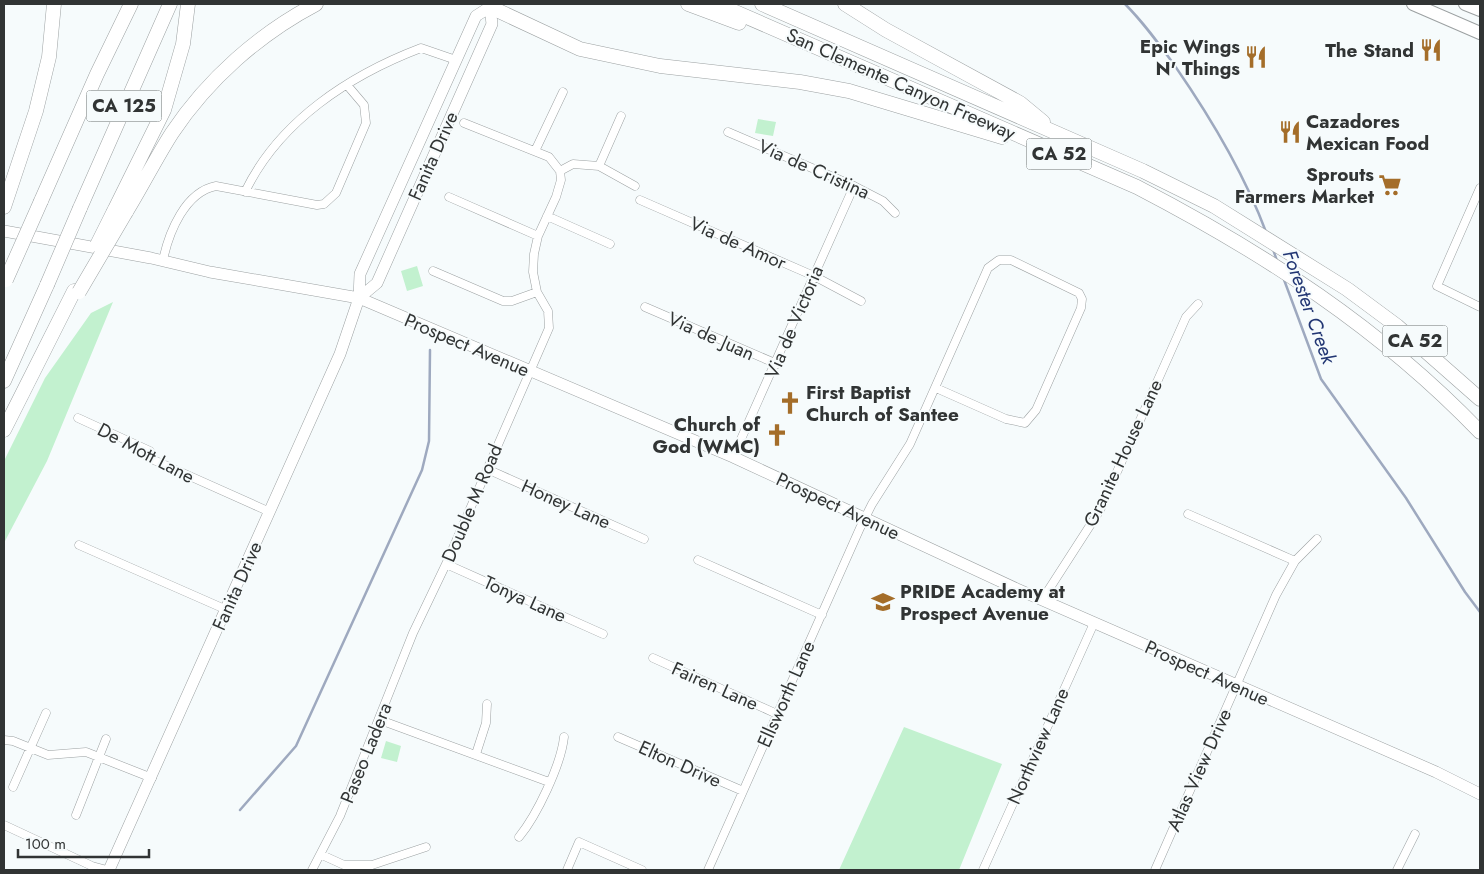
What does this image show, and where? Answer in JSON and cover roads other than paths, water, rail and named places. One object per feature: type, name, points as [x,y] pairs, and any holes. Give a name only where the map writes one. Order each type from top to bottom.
[{"type":"highway","points":[[5,202],[36,111],[49,57],[54,4]]},
{"type":"highway","name":"CA 125","points":[[5,283],[97,74],[131,4]]},
{"type":"highway","name":"CA 125","points":[[4,381],[170,4]]},
{"type":"highway","points":[[76,291],[164,110],[183,44],[188,4]]},
{"type":"highway","points":[[4,430],[50,335],[173,132],[217,76],[277,27],[316,4]]},
{"type":"highway","points":[[688,4],[912,89]]},
{"type":"highway","name":"San Clemente Canyon Freeway","points":[[717,4],[1137,187],[1204,222],[1304,283],[1362,326],[1410,366],[1480,432]]},
{"type":"highway","name":"San Clemente Canyon Freeway","points":[[762,4],[1055,132],[1191,194],[1247,226],[1347,289],[1397,326],[1480,398]]},
{"type":"highway","points":[[845,4],[886,30],[1020,103],[1055,132]]},
{"type":"highway","points":[[491,6],[580,49],[660,66],[800,82],[850,91],[1061,155]]},
{"type":"main road","points":[[1413,4],[1480,34]]},
{"type":"main road","points":[[1465,4],[1480,10]]},
{"type":"main road","name":"Fanita Drive","points":[[108,870],[152,778],[340,354],[360,298],[360,274],[476,16],[491,6]]},
{"type":"main road","name":"Fanita Drive","points":[[360,298],[377,283],[492,24],[491,6]]},
{"type":"main road","name":"Prospect Avenue","points":[[4,231],[163,260],[210,272],[360,298],[733,457],[1042,600],[1436,772],[1480,794]]},
{"type":"street","points":[[245,192],[257,166],[316,104],[387,61],[421,48],[456,60]]},
{"type":"street","points":[[163,260],[166,247],[179,219],[190,202],[204,188],[216,186],[317,205],[324,204],[336,193],[366,123],[364,105],[347,85]]},
{"type":"street","points":[[535,151],[564,92]]},
{"type":"street","points":[[599,166],[621,116]]},
{"type":"street","points":[[464,124],[550,157],[560,171],[573,164],[599,166],[635,186]]},
{"type":"street","name":"Via de Cristina","points":[[728,132],[854,186],[883,201],[895,212]]},
{"type":"street","name":"Double M Road","points":[[413,633],[446,564],[549,328],[548,311],[537,292],[533,272],[538,236],[548,216],[561,180],[560,171]]},
{"type":"street","name":"Via de Victoria","points":[[733,457],[777,364],[854,186]]},
{"type":"street","points":[[1480,188],[1437,286],[1480,306]]},
{"type":"street","points":[[449,197],[538,236]]},
{"type":"street","name":"Via de Amor","points":[[640,200],[814,276],[861,301]]},
{"type":"street","points":[[548,216],[610,244]]},
{"type":"street","name":"Ellsworth Lane","points":[[708,870],[866,518],[910,444],[986,272],[996,262],[1011,260],[1079,293],[1082,302],[1081,308],[1036,410],[1025,423],[1006,419],[936,388]]},
{"type":"street","points":[[433,271],[503,301],[512,301],[537,292]]},
{"type":"street","name":"Granite House Lane","points":[[1042,600],[1100,510],[1186,317],[1198,304]]},
{"type":"street","name":"Via de Juan","points":[[645,307],[777,364]]},
{"type":"street","name":"De Mott Lane","points":[[78,418],[150,451],[147,457],[270,512]]},
{"type":"street","name":"Honey Lane","points":[[488,469],[644,539]]},
{"type":"street","points":[[1188,514],[1295,561]]},
{"type":"street","name":"Atlas View Drive","points":[[1155,870],[1276,595],[1295,561],[1317,538]]},
{"type":"street","points":[[79,545],[227,610]]},
{"type":"street","points":[[698,560],[822,615]]},
{"type":"street","name":"Tonya Lane","points":[[446,564],[603,634]]},
{"type":"street","name":"Northview Lane","points":[[983,870],[1094,623]]},
{"type":"street","name":"Paseo Ladera","points":[[312,870],[322,855],[380,720],[413,633]]},
{"type":"street","name":"Fairen Lane","points":[[653,658],[777,714]]},
{"type":"street","points":[[476,754],[486,724],[487,704]]},
{"type":"street","points":[[13,787],[46,713]]},
{"type":"street","points":[[380,720],[549,782]]},
{"type":"street","points":[[519,838],[530,824],[562,755],[564,737]]},
{"type":"street","name":"Elton Drive","points":[[618,737],[743,791]]},
{"type":"street","points":[[76,815],[106,739]]},
{"type":"street","points":[[4,740],[48,755],[86,752],[152,778]]},
{"type":"street","points":[[4,825],[92,866],[108,870]]},
{"type":"street","points":[[1397,870],[1415,834]]},
{"type":"street","points":[[567,870],[579,842],[642,870]]},
{"type":"street","points":[[322,855],[344,865],[372,865],[426,847]]},
{"type":"waterway","name":"Forester Creek","points":[[1125,4],[1175,66],[1226,146],[1248,188],[1266,232]]},
{"type":"waterway","name":"Forester Creek","points":[[1273,249],[1277,261]]},
{"type":"waterway","name":"Forester Creek","points":[[1283,277],[1321,379],[1406,498],[1465,592],[1480,612]]},
{"type":"waterway","points":[[240,810],[296,746],[422,470],[429,441],[430,350]]},
{"type":"place","name":"The Stand","points":[[1431,50]]},
{"type":"place","name":"Epic Wings N' Things","points":[[1256,57]]},
{"type":"place","name":"Cazadores Mexican Food","points":[[1290,132]]},
{"type":"place","name":"Sprouts Farmers Market","points":[[1390,185]]},
{"type":"place","name":"First Baptist Church of Santee","points":[[790,403]]},
{"type":"place","name":"Church of God (WMC)","points":[[777,435]]},
{"type":"place","name":"PRIDE Academy at Prospect Avenue","points":[[883,602]]}]
